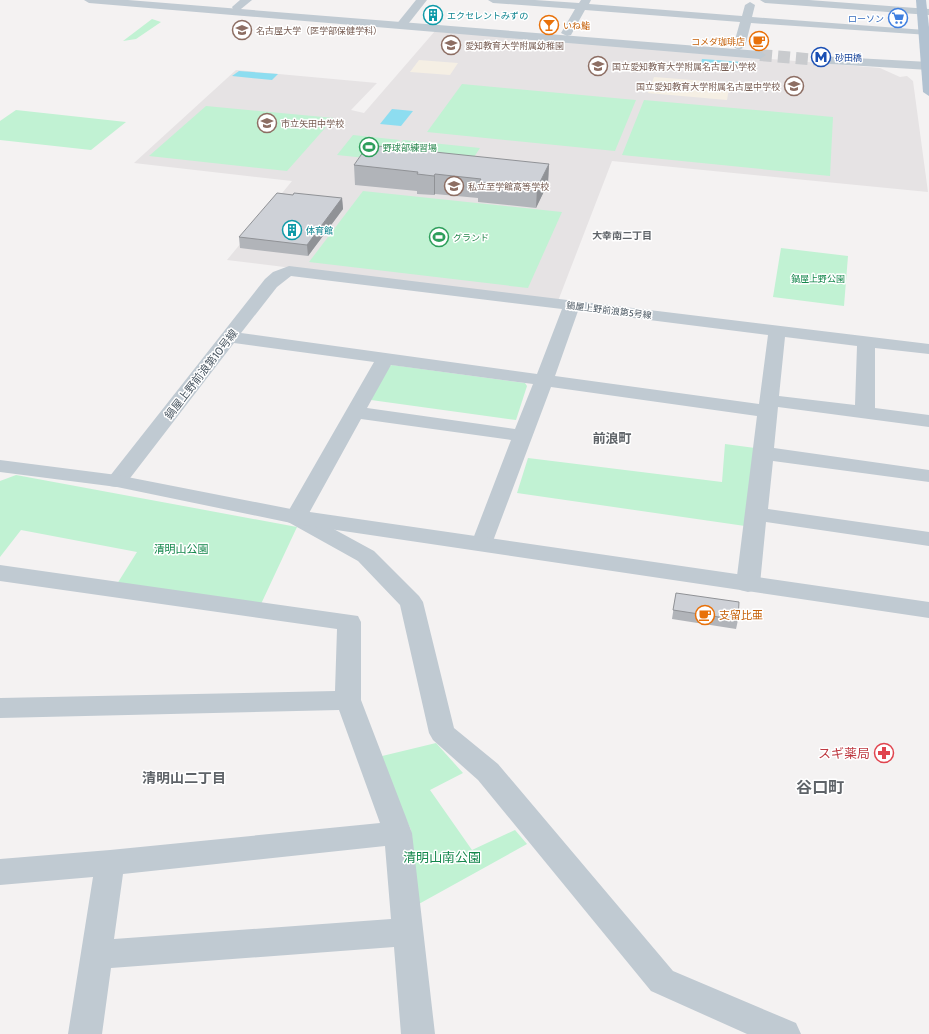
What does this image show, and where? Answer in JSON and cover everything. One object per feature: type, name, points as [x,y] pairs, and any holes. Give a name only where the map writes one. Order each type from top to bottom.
[{"type":"main road","points":[[922,0],[926,12],[925,33],[929,92]]},
{"type":"street","points":[[89,0],[403,23],[761,52],[739,47],[567,33],[403,23],[242,3],[159,0]]},
{"type":"street","points":[[403,23],[422,0]]},
{"type":"street","points":[[493,0],[584,3],[748,20],[925,33]]},
{"type":"street","points":[[739,47],[748,20],[751,0]]},
{"type":"street","points":[[765,0],[926,12]]},
{"type":"street","points":[[567,33],[584,3]]},
{"type":"street","points":[[818,56],[927,65]]},
{"type":"street","name":"鍋屋上野前浪第5号線","points":[[289,271],[929,349]]},
{"type":"street","name":"鍋屋上野前浪第10号線","points":[[117,481],[271,283],[279,276],[289,271]]},
{"type":"street","points":[[482,544],[572,306]]},
{"type":"street","points":[[748,584],[757,514],[762,453],[776,331]]},
{"type":"street","points":[[229,337],[544,381],[768,406],[865,413],[929,422]]},
{"type":"street","points":[[865,413],[866,342]]},
{"type":"street","points":[[296,517],[385,359]]},
{"type":"street","points":[[356,412],[523,436]]},
{"type":"street","points":[[762,453],[929,476]]},
{"type":"street","points":[[0,466],[117,481],[296,517],[929,610]]},
{"type":"street","points":[[757,514],[929,539]]},
{"type":"street","points":[[296,517],[366,556],[411,602],[442,733],[488,772],[662,980],[784,1034]]},
{"type":"street","points":[[0,573],[349,622],[348,700],[398,833],[418,1034]]},
{"type":"street","points":[[0,708],[348,700]]},
{"type":"street","points":[[0,872],[110,863],[398,833]]},
{"type":"street","points":[[86,1034],[110,863]]},
{"type":"street","points":[[98,955],[409,932]]},
{"type":"shaded area","name":"国立愛知教育大学附属名古屋小学校","points":[[435,31],[880,68],[900,77],[907,76],[913,81],[928,192],[612,161],[558,301],[227,260],[292,181],[134,163],[236,70],[377,83],[351,110],[364,113]]},
{"type":"green space","points":[[152,19],[161,22],[136,39],[123,41]]},
{"type":"green space","points":[[462,84],[636,100],[615,151],[427,132]]},
{"type":"green space","points":[[644,100],[833,117],[830,176],[622,155]]},
{"type":"green space","points":[[206,106],[334,118],[287,171],[149,156]]},
{"type":"green space","points":[[16,110],[126,122],[91,150],[0,140],[0,121]]},
{"type":"green space","name":"野球部練習場","points":[[353,135],[400,140],[385,160],[337,155]]},
{"type":"green space","points":[[403,140],[480,148],[468,166],[385,163]]},
{"type":"green space","name":"グランド","points":[[363,191],[562,212],[528,288],[309,262]]},
{"type":"green space","name":"鍋屋上野公園","points":[[781,248],[848,256],[844,306],[773,297]]},
{"type":"green space","points":[[392,365],[525,383],[527,386],[516,420],[371,400],[387,367]]},
{"type":"green space","points":[[725,444],[755,448],[745,526],[517,493],[528,458],[722,482]]},
{"type":"green space","name":"清明山公園","points":[[16,475],[297,527],[261,604],[117,584],[137,552],[21,530],[0,557],[0,481]]},
{"type":"green space","name":"清明山南公園","points":[[436,743],[463,773],[430,790],[472,850],[515,830],[527,844],[417,905],[411,830],[378,757]]},
{"type":"sand","points":[[419,60],[458,63],[450,75],[410,72]]},
{"type":"sand","points":[[654,77],[730,83],[727,100],[648,93]]},
{"type":"water","points":[[702,59],[743,62],[741,70],[700,67]]},
{"type":"water","points":[[239,71],[278,74],[272,80],[232,76]]},
{"type":"water","points":[[392,109],[413,111],[401,126],[380,124]]},
{"type":"building","points":[[368,145],[549,164],[537,188],[479,182],[481,179],[435,174],[434,176],[417,174],[418,172],[354,165]]},
{"type":"building","name":"体育館","points":[[277,193],[293,195],[294,193],[342,198],[307,245],[239,237]]},
{"type":"building","points":[[676,593],[739,602],[738,620],[673,610]]},
{"type":"tunnel","points":[[760,55],[818,60]]},
{"type":"place","name":"エクセレントみずの","points":[[433,15]]},
{"type":"place","name":"ローソン","points":[[898,18]]},
{"type":"place","name":"いね鮨","points":[[549,25]]},
{"type":"place","name":"名古屋大学（医学部保健学科）","points":[[242,30]]},
{"type":"place","name":"コメダ珈琲店","points":[[759,41]]},
{"type":"place","name":"愛知教育大学附属幼稚園","points":[[451,45]]},
{"type":"place","name":"砂田橋","points":[[821,57]]},
{"type":"place","name":"国立愛知教育大学附属名古屋小学校","points":[[598,66]]},
{"type":"place","name":"国立愛知教育大学附属名古屋中学校","points":[[794,86]]},
{"type":"place","name":"市立矢田中学校","points":[[267,123]]},
{"type":"place","name":"野球部練習場","points":[[369,147]]},
{"type":"place","name":"私立至学館高等学校","points":[[454,186]]},
{"type":"place","name":"体育館","points":[[292,230]]},
{"type":"place","name":"グランド","points":[[439,237]]},
{"type":"place","name":"支留比亜","points":[[705,615]]},
{"type":"place","name":"スギ薬局","points":[[884,753]]},
{"type":"district","name":"大幸南二丁目","points":[[622,235]]},
{"type":"district","name":"前浪町","points":[[612,438]]},
{"type":"district","name":"清明山二丁目","points":[[184,778]]},
{"type":"district","name":"谷口町","points":[[820,787]]}]
